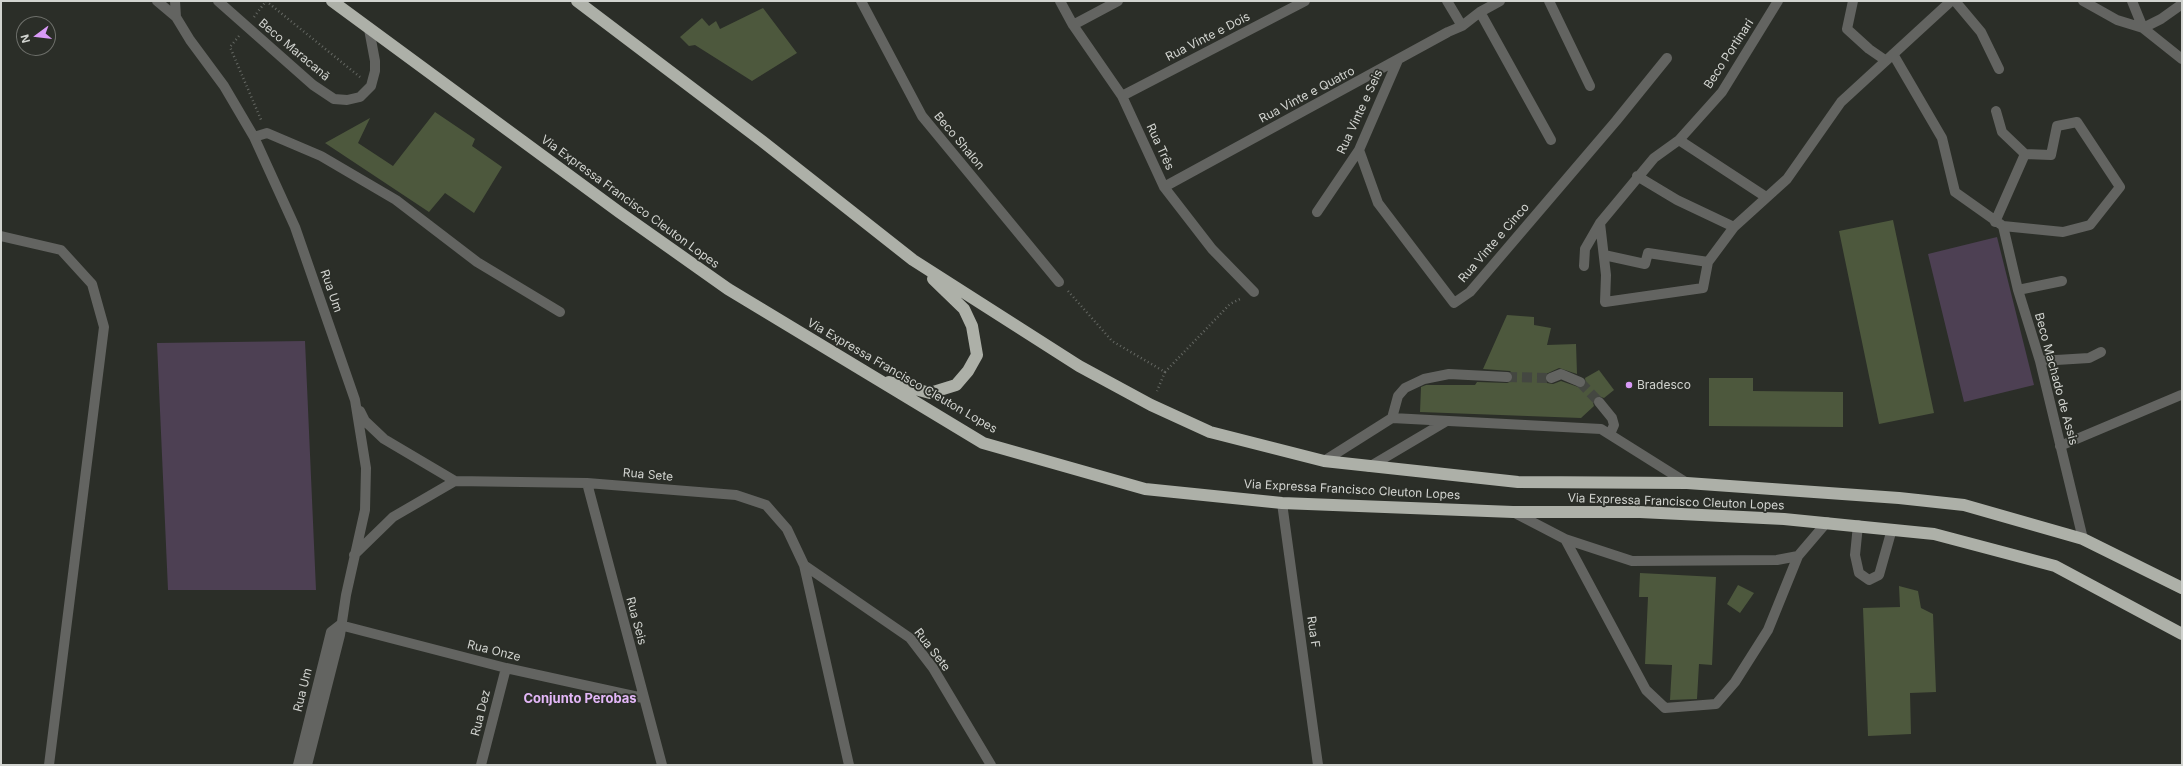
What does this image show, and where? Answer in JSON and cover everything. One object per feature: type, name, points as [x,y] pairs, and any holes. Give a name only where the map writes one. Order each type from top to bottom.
[{"type":"highway","name":"Via Expressa Francisco Cleuton Lopes","points":[[332,1],[728,289],[983,443],[1145,489],[1282,503],[1513,512],[1640,512],[1827,522],[1934,534],[2055,566],[2182,634]]},
{"type":"highway","name":"Via Expressa Francisco Cleuton Lopes","points":[[577,1],[762,141],[913,260],[1079,366],[1151,405],[1210,432],[1324,461],[1518,482],[1687,483],[1899,498],[1964,505],[2083,539],[2182,588]]},
{"type":"highway","points":[[874,378],[930,393],[956,385],[968,371],[977,355],[972,326],[964,309],[913,260]]},
{"type":"street","name":"Rua Um","points":[[158,1],[176,16],[190,40],[224,86],[254,137],[295,227],[355,400],[366,468],[365,510],[354,555],[340,625],[340,635],[307,765]]},
{"type":"street","points":[[175,1],[176,16]]},
{"type":"street","name":"Beco Maracanã","points":[[218,1],[313,85],[334,99],[347,100],[360,97],[371,86]]},
{"type":"street","name":"Beco Shalon","points":[[861,1],[922,116],[1060,282]]},
{"type":"street","name":"Rua Três","points":[[1060,1],[1073,25],[1122,96],[1164,187],[1212,249],[1254,292]]},
{"type":"street","points":[[1073,25],[1118,1]]},
{"type":"street","name":"Rua Vinte e Dois","points":[[1122,96],[1305,1]]},
{"type":"street","points":[[1447,1],[1462,26]]},
{"type":"street","name":"Rua Vinte e Quatro","points":[[1164,187],[1448,32],[1462,26],[1480,12],[1500,1]]},
{"type":"street","points":[[1549,1],[1590,86]]},
{"type":"street","name":"Beco Portinari","points":[[1584,266],[1585,248],[1600,223],[1637,176],[1654,158],[1679,140],[1722,92],[1778,1]]},
{"type":"street","points":[[1853,1],[1847,29],[1869,49],[1889,57],[1942,138],[1955,192],[1999,224],[2063,232],[2090,225],[2120,187],[2077,122],[2057,126],[2051,155],[2025,154],[2002,132],[1996,111]]},
{"type":"street","points":[[1600,223],[1604,255],[1605,302],[1702,288],[1708,262],[1734,227],[1787,179],[1841,102],[1951,1]]},
{"type":"street","points":[[1955,1],[1981,32],[1999,68]]},
{"type":"street","points":[[2083,1],[2116,20],[2143,28],[2182,59]]},
{"type":"street","points":[[2132,1],[2143,28]]},
{"type":"street","points":[[2143,28],[2161,19],[2182,4]]},
{"type":"street","points":[[1480,12],[1551,140]]},
{"type":"street","points":[[369,29],[376,71],[371,86]]},
{"type":"street","name":"Rua Vinte e Cinco","points":[[1359,150],[1378,203],[1454,303],[1470,292],[1616,122],[1667,58]]},
{"type":"street","name":"Rua Vinte e Seis","points":[[1317,212],[1359,150],[1398,60]]},
{"type":"street","points":[[254,137],[267,133],[321,156],[396,200],[477,262],[560,312]]},
{"type":"street","points":[[1679,140],[1766,197]]},
{"type":"street","points":[[1999,224],[2025,154]]},
{"type":"street","points":[[1637,176],[1678,200],[1734,227]]},
{"type":"street","name":"Beco Machado de Assis","points":[[1999,224],[2040,361],[2083,539]]},
{"type":"street","points":[[1,236],[61,250],[92,284],[104,326],[49,765]]},
{"type":"street","points":[[1604,255],[1645,264],[1648,253],[1708,262]]},
{"type":"street","points":[[2018,290],[2062,281]]},
{"type":"street","points":[[2040,361],[2089,358],[2102,352]]},
{"type":"street","points":[[1392,418],[1398,396],[1405,388],[1424,379],[1449,374],[1507,377]]},
{"type":"street","points":[[1551,378],[1561,374],[1580,382]]},
{"type":"street","points":[[2060,446],[2181,395]]},
{"type":"street","name":"Rua Sete","points":[[355,400],[365,421],[384,439],[455,481],[587,483],[736,495],[752,499],[766,505],[788,529],[804,565],[849,765]]},
{"type":"street","points":[[1599,402],[1612,418],[1614,425],[1610,434]]},
{"type":"street","points":[[1324,461],[1392,418],[1445,422],[1601,429],[1687,483]]},
{"type":"street","points":[[1369,467],[1445,422]]},
{"type":"street","points":[[354,555],[393,517],[455,481]]},
{"type":"street","name":"Rua Seis","points":[[587,483],[662,765]]},
{"type":"street","name":"Rua F","points":[[1282,503],[1318,765]]},
{"type":"street","points":[[1513,512],[1565,539],[1632,561],[1777,560],[1798,556]]},
{"type":"street","points":[[1565,539],[1646,690],[1665,708],[1716,704],[1735,682],[1768,630],[1798,556],[1827,522]]},
{"type":"street","points":[[1858,525],[1855,555],[1859,573],[1869,580],[1879,575],[1892,529]]},
{"type":"street","name":"Rua Sete","points":[[804,565],[910,638],[933,668],[991,765]]},
{"type":"street","name":"Rua Um","points":[[298,765],[331,632],[340,625]]},
{"type":"street","name":"Rua Onze","points":[[340,625],[506,668],[643,698]]},
{"type":"street","name":"Rua Dez","points":[[481,765],[506,668]]},
{"type":"path","points":[[252,18],[266,1],[371,86]]},
{"type":"path","points":[[244,30],[230,47],[256,106]]},
{"type":"path","points":[[1060,282],[1112,341],[1165,372]]},
{"type":"path","points":[[1151,405],[1165,372],[1230,304],[1254,292]]},
{"type":"shaded area","points":[[1997,237],[2034,385],[1964,402],[1928,254]]},
{"type":"shaded area","points":[[305,341],[316,590],[168,590],[157,343]]},
{"type":"building","points":[[763,8],[797,53],[752,81],[695,45],[689,46],[680,37],[702,18],[709,26],[716,21],[720,29]]},
{"type":"building","points":[[435,112],[475,139],[472,146],[502,167],[474,213],[445,193],[429,212],[325,143],[370,118],[358,143],[393,166]]},
{"type":"building","points":[[1893,220],[1934,413],[1879,424],[1839,231]]},
{"type":"building","points":[[1507,315],[1534,317],[1534,325],[1551,328],[1547,345],[1576,344],[1577,374],[1559,368],[1546,374],[1545,380],[1547,383],[1553,384],[1561,381],[1581,388],[1586,384],[1585,378],[1599,370],[1614,390],[1604,398],[1598,396],[1595,397],[1593,403],[1594,406],[1581,418],[1420,412],[1421,387],[1426,385],[1475,385],[1477,382],[1507,383],[1512,381],[1513,374],[1510,371],[1483,369]]},
{"type":"building","points":[[1709,378],[1753,378],[1753,391],[1843,392],[1843,427],[1709,426]]},
{"type":"building","points":[[1640,573],[1716,577],[1712,665],[1699,664],[1697,699],[1670,700],[1672,665],[1645,664],[1648,597],[1639,597]]},
{"type":"building","points":[[1738,585],[1754,593],[1740,613],[1727,604]]},
{"type":"building","points":[[1899,586],[1918,591],[1921,608],[1933,614],[1936,692],[1910,693],[1911,734],[1868,736],[1863,608],[1900,607]]},
{"type":"tunnel","points":[[1507,377],[1551,378]]},
{"type":"tunnel","points":[[1580,382],[1599,402]]},
{"type":"place","name":"Bradesco","points":[[1629,385]]},
{"type":"district","name":"Conjunto Perobas","points":[[580,699]]}]
